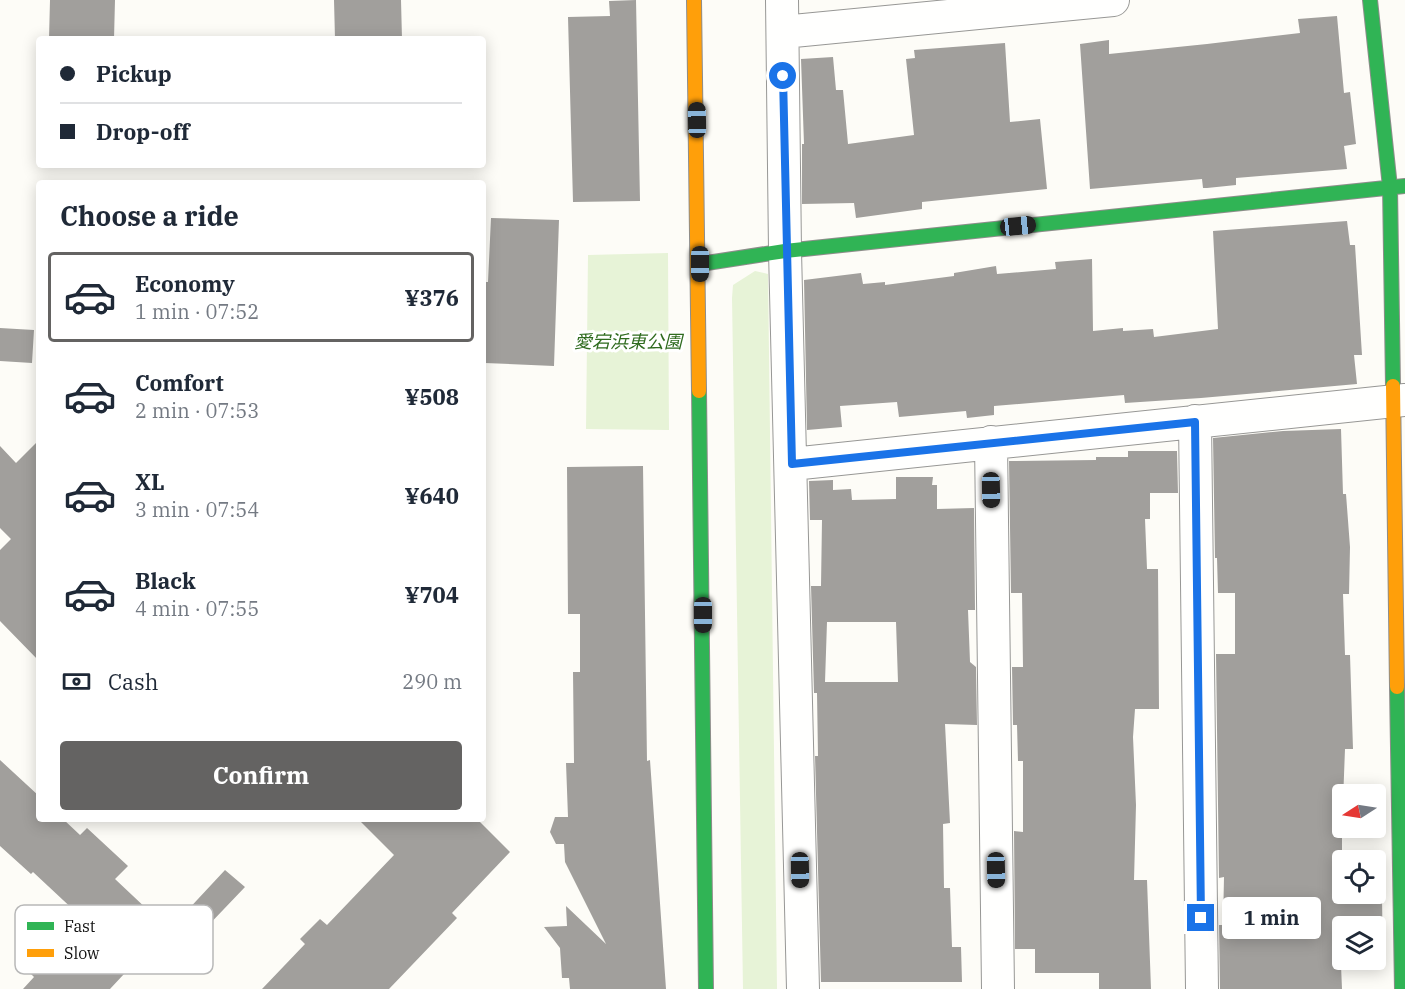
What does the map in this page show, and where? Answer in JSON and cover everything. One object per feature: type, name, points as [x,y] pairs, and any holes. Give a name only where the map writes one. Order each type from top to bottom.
[{"type":"street","points":[[694,0],[700,264],[706,989]]},
{"type":"street","points":[[782,0],[785,251],[792,464],[803,989]]},
{"type":"street","points":[[783,32],[973,7],[1113,0]]},
{"type":"street","points":[[1370,0],[1390,187],[1399,400],[1402,989]]},
{"type":"street","points":[[700,264],[785,251],[1405,186]]},
{"type":"street","points":[[792,464],[1399,400]]},
{"type":"street","points":[[1195,422],[1202,989]]},
{"type":"street","points":[[991,442],[998,989]]},
{"type":"green space","name":"愛宕浜東公園","points":[[668,253],[669,430],[586,429],[588,255]]},
{"type":"green space","points":[[755,271],[768,274],[777,989],[743,989],[732,298],[733,285]]},
{"type":"building","points":[[50,0],[115,0],[114,36],[49,36]]},
{"type":"building","points":[[334,0],[401,0],[402,36],[335,36]]},
{"type":"building","points":[[636,0],[640,201],[573,202],[568,17],[610,16],[609,1]]},
{"type":"building","points":[[1337,16],[1344,93],[1350,92],[1356,144],[1344,146],[1347,169],[1236,178],[1236,185],[1207,188],[1203,188],[1202,179],[1090,189],[1080,44],[1109,40],[1109,54],[1207,44],[1300,33],[1298,19]]},
{"type":"building","points":[[1005,43],[1010,122],[1040,119],[1047,189],[922,202],[922,209],[856,218],[854,203],[802,204],[802,144],[804,144],[801,59],[833,57],[836,90],[843,90],[848,144],[914,135],[906,59],[915,58],[914,50]]},
{"type":"building","points":[[491,218],[559,220],[554,366],[486,363],[486,282],[488,282]]},
{"type":"building","points":[[1347,221],[1350,245],[1355,245],[1362,355],[1354,355],[1357,384],[1125,403],[1124,395],[994,406],[994,415],[967,418],[966,411],[899,417],[897,402],[840,406],[842,427],[807,430],[804,280],[861,273],[863,284],[885,282],[885,285],[954,276],[954,273],[996,266],[997,274],[1056,269],[1055,262],[1092,259],[1093,331],[1123,328],[1123,331],[1153,329],[1154,337],[1218,329],[1213,231]]},
{"type":"building","points":[[0,328],[34,330],[32,363],[0,361]]},
{"type":"building","points":[[1341,429],[1343,494],[1346,494],[1350,547],[1349,594],[1343,594],[1345,655],[1350,655],[1353,749],[1345,749],[1344,784],[1332,784],[1332,838],[1342,838],[1342,850],[1332,850],[1332,904],[1382,904],[1382,916],[1332,916],[1332,970],[1341,970],[1342,989],[1220,989],[1219,925],[1223,925],[1224,877],[1219,878],[1216,654],[1235,654],[1235,593],[1218,593],[1217,558],[1215,558],[1213,438],[1283,431]]},
{"type":"building","points":[[36,443],[36,658],[0,621],[0,550],[11,539],[0,528],[0,446],[16,463]]},
{"type":"building","points":[[1128,451],[1177,451],[1178,493],[1150,493],[1150,519],[1145,519],[1147,569],[1158,569],[1159,709],[1135,709],[1133,737],[1136,805],[1134,880],[1147,880],[1151,989],[1099,989],[1099,973],[1035,973],[1035,949],[1015,949],[1014,831],[1023,832],[1023,761],[1018,761],[1017,725],[1013,725],[1012,667],[1023,667],[1022,593],[1011,593],[1009,461],[1096,460],[1096,457],[1128,457]]},
{"type":"building","points":[[643,466],[647,761],[650,760],[666,989],[570,989],[569,978],[562,978],[560,948],[544,927],[567,926],[566,906],[606,944],[565,862],[564,844],[556,844],[550,832],[555,817],[568,817],[566,763],[574,763],[573,672],[580,672],[580,614],[568,614],[567,467]]},
{"type":"building","points":[[896,477],[933,477],[932,485],[937,485],[937,509],[974,508],[975,610],[968,610],[970,662],[976,667],[977,725],[945,724],[950,823],[943,824],[944,888],[950,888],[952,947],[961,947],[962,982],[821,982],[815,756],[818,756],[817,693],[814,693],[811,586],[821,586],[822,520],[810,520],[809,481],[833,480],[833,490],[851,489],[852,500],[896,499]],"holes":[[[827,622],[896,622],[898,682],[825,682]]]},
{"type":"building","points":[[0,760],[36,793],[36,822],[66,822],[80,835],[87,828],[128,866],[115,879],[143,905],[68,905],[33,872],[31,874],[0,846]]},
{"type":"building","points":[[361,822],[480,822],[510,852],[452,913],[457,918],[389,989],[262,989],[305,944],[300,939],[320,919],[327,925],[394,855]]},
{"type":"building","points":[[225,870],[245,887],[213,920],[213,905],[192,905]]},
{"type":"building","points":[[31,974],[124,974],[110,989],[23,989],[34,977]]},
{"type":"traffic: fast","points":[[1370,0],[1390,187],[1393,386]]},
{"type":"traffic: fast","points":[[700,264],[785,251],[1405,186]]},
{"type":"traffic: fast","points":[[699,391],[706,989]]},
{"type":"traffic: fast","points":[[1397,687],[1402,989]]},
{"type":"traffic: slow","points":[[694,0],[699,391]]},
{"type":"traffic: slow","points":[[1393,386],[1397,687]]},
{"type":"route","points":[[783,76],[785,251],[792,464],[1195,422],[1201,918]]}]
